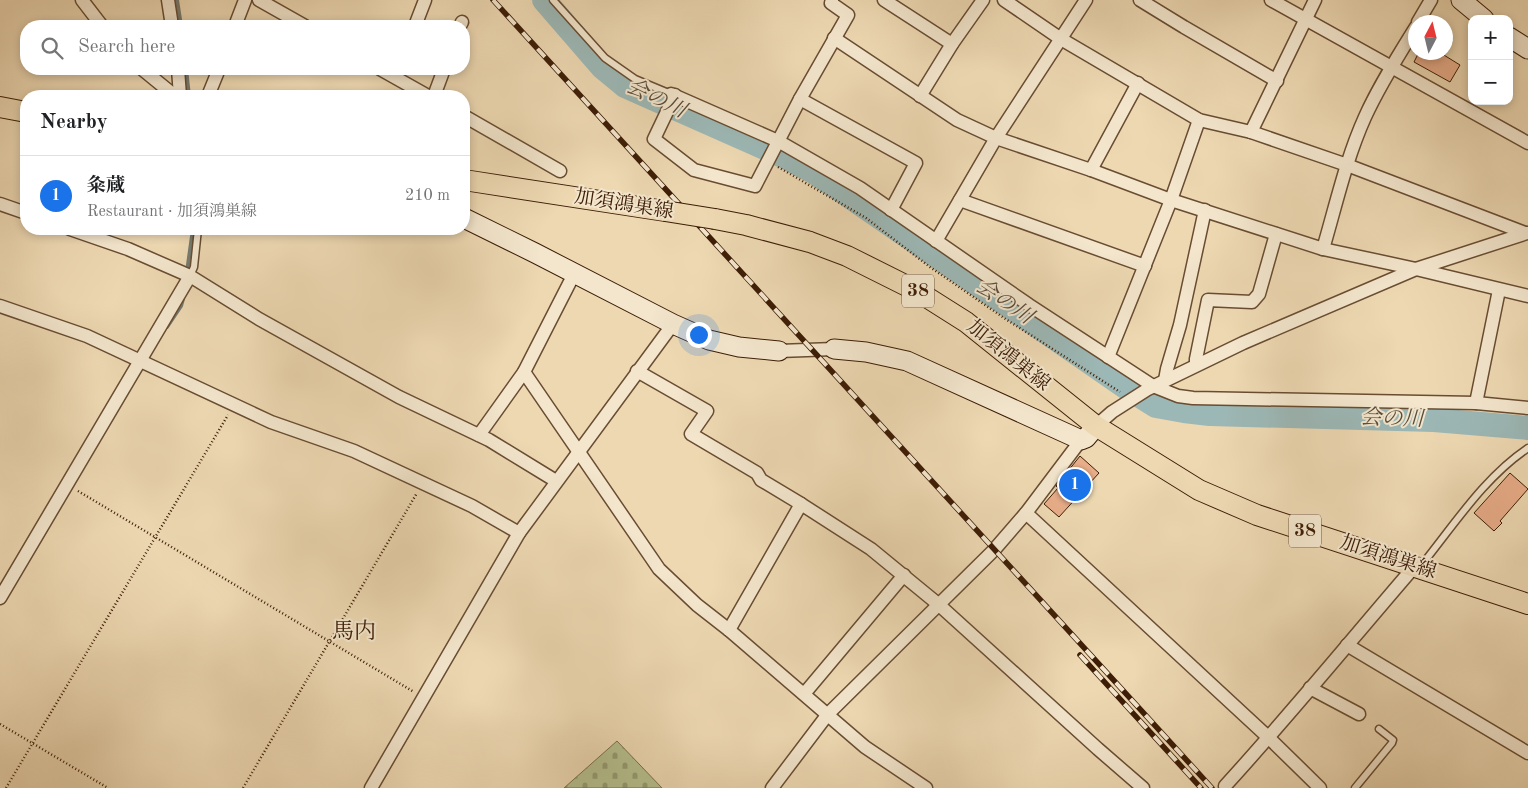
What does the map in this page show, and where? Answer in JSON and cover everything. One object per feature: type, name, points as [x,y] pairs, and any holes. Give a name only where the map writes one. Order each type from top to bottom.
[{"type":"main road","points":[[0,107],[20,111]]},
{"type":"main road","name":"加須鴻巣線","points":[[470,181],[746,225],[810,242],[847,256],[918,290],[966,322],[1088,433],[1199,490],[1257,515],[1528,604]]},
{"type":"street","points":[[82,0],[97,20]]},
{"type":"street","points":[[168,0],[171,20]]},
{"type":"street","points":[[237,20],[245,0]]},
{"type":"street","points":[[259,0],[294,20]]},
{"type":"street","points":[[417,20],[425,0]]},
{"type":"street","points":[[832,0],[830,3],[848,15],[800,99],[777,143],[768,160],[755,186],[694,170],[654,139],[673,96],[777,143],[860,188],[1151,388],[1178,396],[1193,398],[1476,403],[1528,408]]},
{"type":"street","points":[[884,0],[952,44]]},
{"type":"street","points":[[920,96],[952,44],[983,0]]},
{"type":"street","points":[[1004,0],[1061,39],[1199,120],[1251,132],[1347,165],[1526,233]]},
{"type":"street","points":[[936,242],[996,138],[1086,0]]},
{"type":"street","points":[[1140,0],[1155,4],[1277,81]]},
{"type":"street","points":[[1271,0],[1528,143]]},
{"type":"street","points":[[1251,132],[1315,0]]},
{"type":"street","points":[[1422,15],[1431,0]]},
{"type":"street","points":[[1461,0],[1479,15]]},
{"type":"street","points":[[834,38],[958,120],[996,138],[1091,170],[1171,200],[1323,249],[1528,296]]},
{"type":"street","points":[[1323,249],[1347,165],[1365,118],[1408,40]]},
{"type":"street","points":[[1513,40],[1528,49]]},
{"type":"street","points":[[149,75],[168,90]]},
{"type":"street","points":[[178,75],[180,90]]},
{"type":"street","points":[[210,90],[217,75]]},
{"type":"street","points":[[399,75],[408,90]]},
{"type":"street","points":[[436,90],[442,75]]},
{"type":"street","points":[[1091,170],[1138,83]]},
{"type":"street","points":[[800,99],[916,162],[891,210]]},
{"type":"street","points":[[470,119],[560,171]]},
{"type":"street","points":[[1108,357],[1171,200],[1199,120]]},
{"type":"street","points":[[960,200],[1145,266]]},
{"type":"street","points":[[0,204],[20,211]]},
{"type":"street","points":[[1166,380],[1205,210]]},
{"type":"street","points":[[470,221],[673,324],[724,345],[779,351],[834,349],[866,352],[907,362],[1088,433]]},
{"type":"street","points":[[772,788],[828,714],[989,555],[1026,513],[1088,433],[1112,412],[1196,364],[1416,269],[1526,233]]},
{"type":"street","points":[[1196,364],[1208,300],[1252,302],[1259,294],[1276,234]]},
{"type":"street","points":[[87,235],[128,249],[190,276],[259,318],[399,397],[479,435],[556,481]]},
{"type":"street","points":[[479,435],[524,372],[574,274]]},
{"type":"street","points":[[0,598],[190,276]]},
{"type":"street","points":[[1476,403],[1499,290]]},
{"type":"street","points":[[0,306],[86,336],[271,422],[354,451],[472,506],[519,533]]},
{"type":"street","points":[[371,788],[519,533],[673,324]]},
{"type":"street","points":[[638,371],[707,412],[691,434],[757,473],[761,480],[872,549],[938,604],[1143,788]]},
{"type":"street","points":[[524,372],[659,569],[697,605],[865,747],[926,788]]},
{"type":"street","points":[[728,630],[801,504]]},
{"type":"street","points":[[1026,513],[1269,738],[1320,788]]},
{"type":"street","points":[[1225,786],[1269,738],[1414,567]]},
{"type":"street","points":[[804,694],[904,575]]},
{"type":"street","points":[[1347,645],[1528,753]]},
{"type":"street","points":[[1310,688],[1359,714]]},
{"type":"lane","points":[[553,0],[605,58],[635,78],[673,96]]},
{"type":"lane","points":[[190,276],[194,267],[197,235]]},
{"type":"lane","points":[[1414,567],[1424,562],[1483,487],[1512,459],[1528,448]]},
{"type":"lane","points":[[1355,788],[1392,743],[1392,737],[1379,729]]},
{"type":"path","points":[[768,160],[866,218],[930,267],[1132,400]]},
{"type":"path","points":[[6,788],[234,405]]},
{"type":"path","points":[[244,788],[423,483]]},
{"type":"path","points":[[68,485],[423,698]]},
{"type":"path","points":[[0,724],[108,788]]},
{"type":"green space","points":[[617,741],[662,788],[564,788]]},
{"type":"building","points":[[1415,60],[1452,60],[1460,65],[1450,82],[1414,62]]},
{"type":"building","points":[[1080,456],[1099,473],[1059,517],[1044,504],[1058,488],[1056,486]]},
{"type":"building","points":[[1510,473],[1528,489],[1500,521],[1502,523],[1494,531],[1474,513]]},
{"type":"waterway","points":[[177,0],[180,20]]},
{"type":"waterway","name":"会の川","points":[[544,0],[602,67],[625,86],[785,157],[814,172],[1127,388],[1156,406],[1210,414],[1434,420],[1528,428]]},
{"type":"waterway","points":[[187,75],[188,90]]},
{"type":"waterway","points":[[187,272],[192,235]]},
{"type":"waterway","points":[[167,327],[181,306],[183,299]]},
{"type":"railway","points":[[493,0],[1212,788]]},
{"type":"railway","points":[[1080,655],[1201,788]]},
{"type":"place","name":"粂蔵","points":[[1075,485]]},
{"type":"district","name":"馬内","points":[[354,632]]}]
